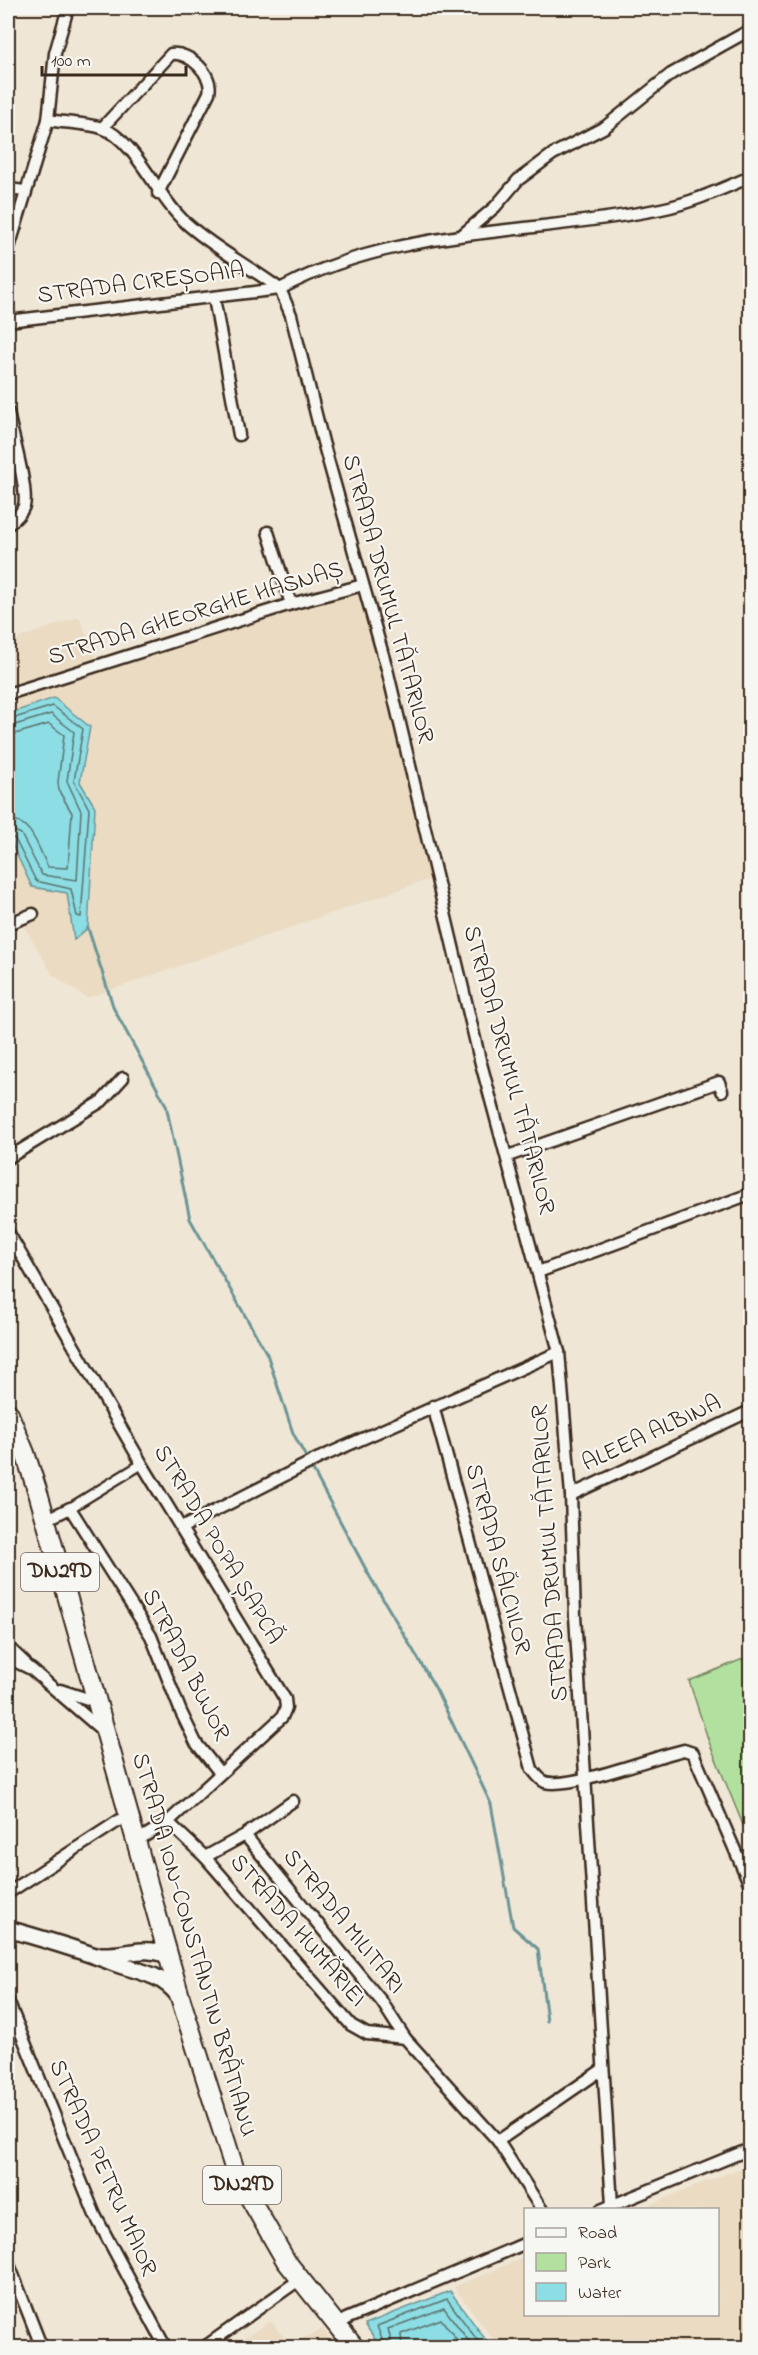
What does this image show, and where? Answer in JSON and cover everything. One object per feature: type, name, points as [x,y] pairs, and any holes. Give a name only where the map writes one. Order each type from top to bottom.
[{"type":"main road","name":"DN29D","points":[[8,1413],[26,1453],[106,1734]]},
{"type":"main road","name":"STRADA ION-CONSTANTIN BRĂTIANU","points":[[106,1734],[159,1914],[180,1997],[236,2174],[299,2280],[355,2348]]},
{"type":"main road","points":[[98,1955],[116,1956],[137,1949],[155,1934],[159,1914]]},
{"type":"main road","points":[[8,1929],[134,1968],[169,1983],[180,1997]]},
{"type":"main road","points":[[137,1949],[168,1955]]},
{"type":"main road","points":[[134,1968],[155,1963],[168,1955]]},
{"type":"street","points":[[8,251],[48,120],[55,53],[68,8]]},
{"type":"street","points":[[462,235],[495,207],[518,180],[553,154],[605,127],[671,74],[750,30]]},
{"type":"street","points":[[102,128],[171,54],[179,53],[189,58],[208,76],[211,85],[209,93],[158,193]]},
{"type":"street","points":[[48,120],[102,128],[130,148],[158,193],[183,221],[206,240],[280,289],[306,275],[337,264],[419,241],[662,209],[750,177]]},
{"type":"street","points":[[8,189],[25,191]]},
{"type":"street","name":"STRADA CIREȘOAIA","points":[[8,321],[280,289]]},
{"type":"street","name":"STRADA DRUMUL TĂTARILOR","points":[[280,289],[291,315],[387,669],[479,1056],[508,1156],[559,1352],[572,1495],[575,1616],[587,1777],[603,2069],[607,2207]]},
{"type":"street","points":[[214,298],[239,435]]},
{"type":"street","points":[[8,412],[25,491],[25,504],[19,516],[8,524]]},
{"type":"street","points":[[268,532],[291,604]]},
{"type":"street","name":"STRADA GHEORGHE HASNAȘ","points":[[8,694],[291,604],[363,585]]},
{"type":"street","points":[[8,924],[33,914]]},
{"type":"street","points":[[8,1158],[102,1101],[123,1078]]},
{"type":"street","points":[[508,1156],[719,1082],[722,1091]]},
{"type":"street","points":[[538,1272],[750,1194]]},
{"type":"street","name":"STRADA POPA ȘAPCĂ","points":[[8,1232],[142,1464],[285,1699],[282,1717],[168,1822],[138,1840]]},
{"type":"street","points":[[181,1528],[319,1458],[559,1352]]},
{"type":"street","name":"STRADA SĂLCIILOR","points":[[434,1406],[528,1759],[539,1778],[547,1782],[565,1782],[587,1777]]},
{"type":"street","name":"ALEEA ALBINA","points":[[572,1495],[750,1411]]},
{"type":"street","points":[[46,1520],[142,1464]]},
{"type":"street","name":"STRADA BUJOR","points":[[70,1508],[151,1636],[180,1712],[196,1743],[220,1773]]},
{"type":"street","points":[[8,1647],[106,1734]]},
{"type":"street","points":[[8,1658],[31,1669]]},
{"type":"street","points":[[54,1688],[97,1701]]},
{"type":"street","points":[[587,1777],[676,1752],[693,1752],[750,1886]]},
{"type":"street","points":[[205,1857],[245,1835],[292,1801]]},
{"type":"street","points":[[8,1893],[129,1814]]},
{"type":"street","name":"STRADA HUMĂRIEI","points":[[168,1822],[205,1857],[351,2025],[367,2034],[405,2038]]},
{"type":"street","name":"STRADA MILITARI","points":[[245,1835],[382,2002],[405,2038]]},
{"type":"street","name":"STRADA PETRU MAIOR","points":[[8,2001],[94,2215],[166,2348]]},
{"type":"street","points":[[405,2038],[498,2142],[541,2208]]},
{"type":"street","points":[[498,2142],[603,2069]]},
{"type":"street","points":[[607,2207],[750,2149]]},
{"type":"street","points":[[338,2325],[346,2319],[524,2243]]},
{"type":"street","points":[[8,2262],[42,2348]]},
{"type":"street","points":[[203,2348],[299,2280]]},
{"type":"shaded area","points":[[363,585],[444,874],[87,998],[53,975],[8,899],[8,642],[79,617],[100,668]]},
{"type":"shaded area","points":[[750,2164],[750,2347],[499,2347],[454,2287],[524,2257],[524,2316],[719,2316],[719,2208],[641,2208]]},
{"type":"shaded area","points":[[271,2321],[288,2342],[297,2341],[323,2329],[336,2347],[231,2347]]},
{"type":"green space","points":[[750,1656],[750,1842],[709,1742],[689,1681]]},
{"type":"water","points":[[54,698],[90,727],[80,782],[95,807],[88,928],[74,940],[67,893],[32,887],[8,836],[8,714]]},
{"type":"water","points":[[450,2291],[491,2347],[380,2347],[365,2324]]},
{"type":"waterway","points":[[88,928],[114,1009],[166,1105],[190,1219],[267,1354],[293,1433],[370,1577],[436,1689],[491,1804],[513,1927],[538,1949],[547,2021]]}]
